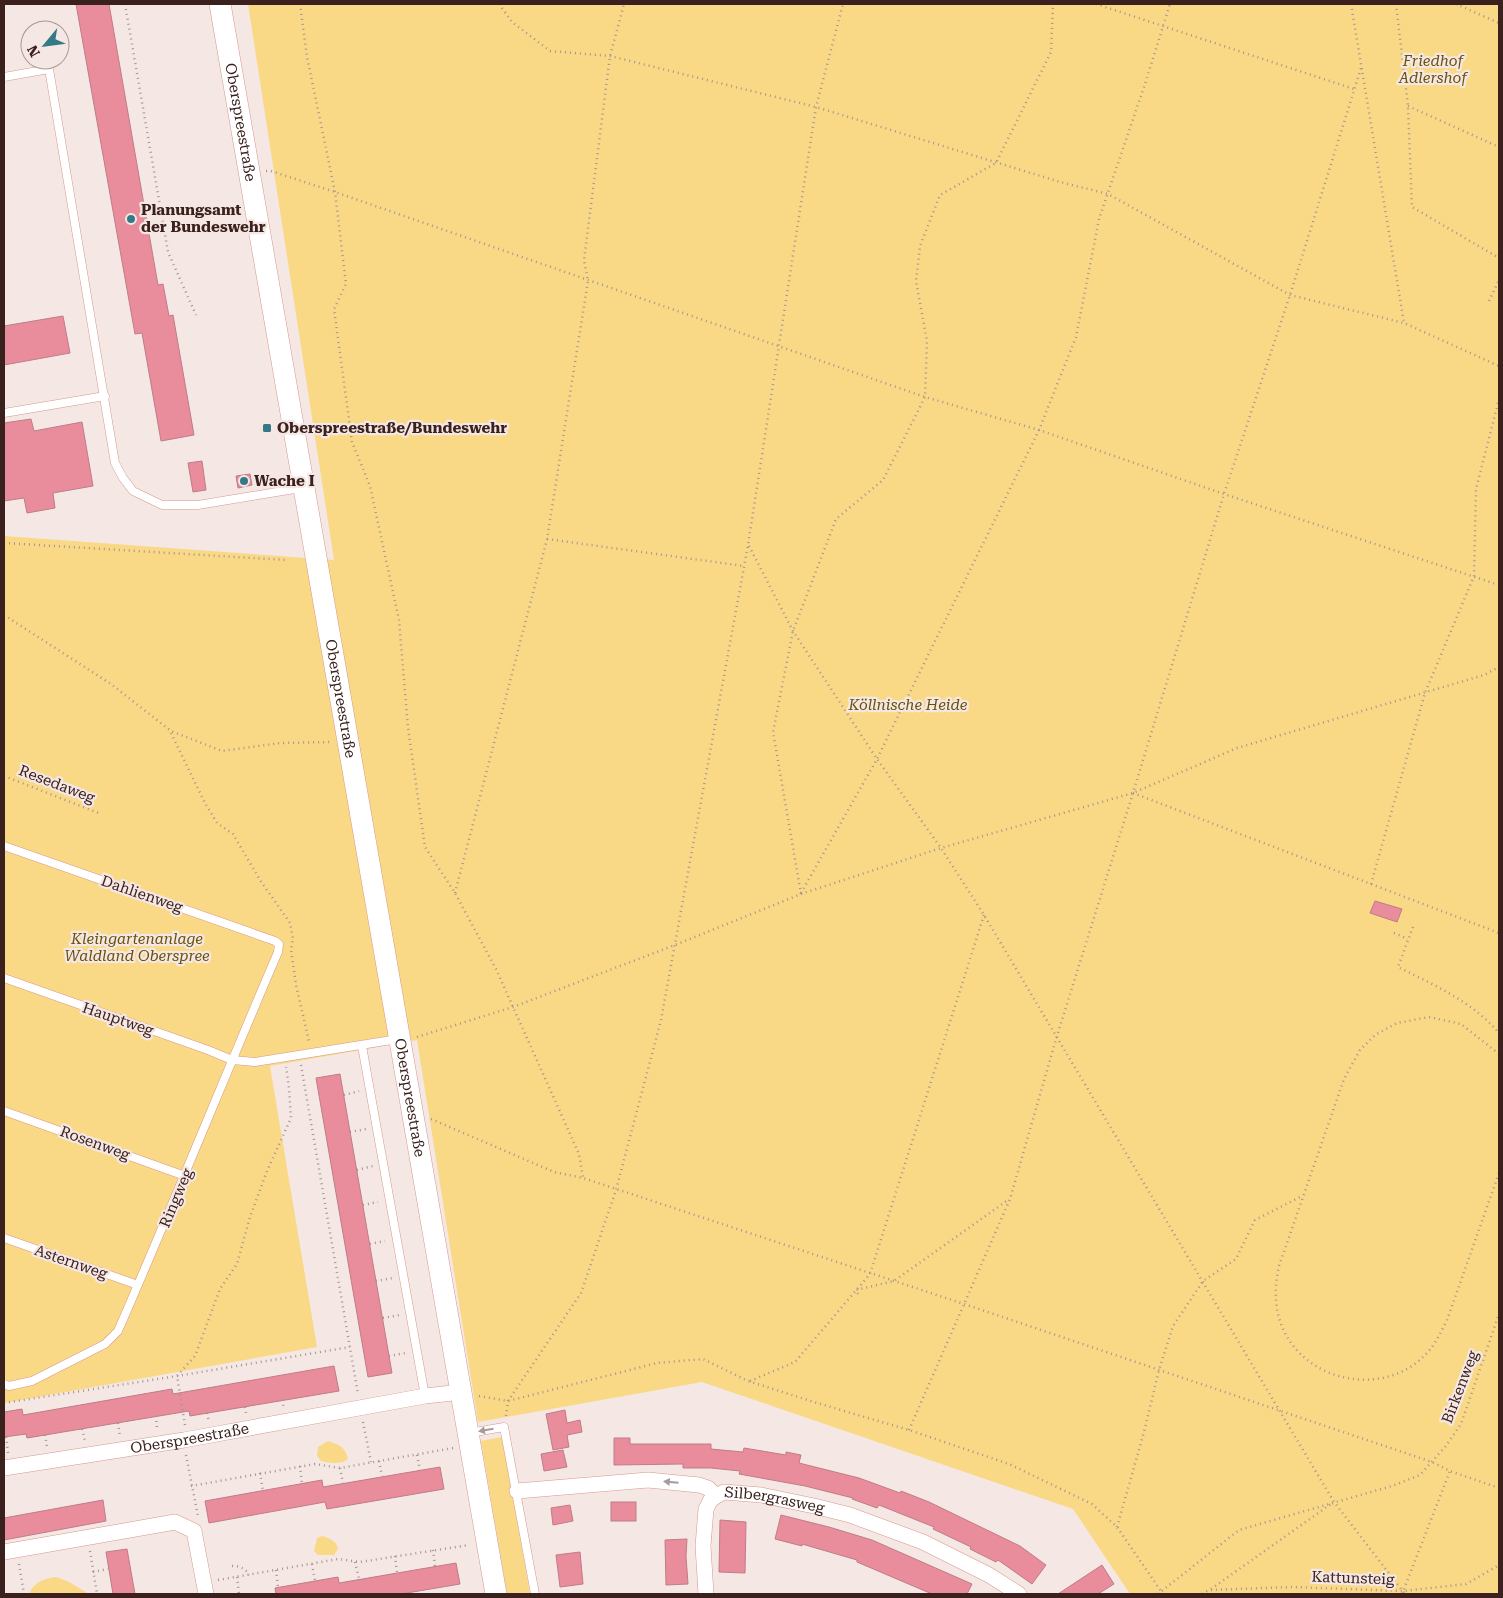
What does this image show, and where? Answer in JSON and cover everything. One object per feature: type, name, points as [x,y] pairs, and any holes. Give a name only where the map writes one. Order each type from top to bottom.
[{"type":"main road","name":"Oberspreestraße","points":[[220,4],[496,1594]]},
{"type":"street","name":"Oberspreestraße","points":[[6,1463],[360,1408],[425,1396],[462,1392]]},
{"type":"street","name":"Silbergrasweg","points":[[517,1492],[648,1480],[699,1485],[708,1488],[716,1496],[724,1492],[761,1495],[850,1515],[923,1542],[989,1575],[1019,1594]]},
{"type":"street","points":[[706,1594],[703,1546],[704,1524],[706,1509],[710,1501],[716,1496]]},
{"type":"street","points":[[10,1551],[175,1522],[194,1530],[205,1589]]},
{"type":"lane","points":[[4,77],[50,69],[115,462],[123,478],[133,491],[162,506],[198,505],[304,488]]},
{"type":"lane","points":[[4,413],[105,396]]},
{"type":"lane","name":"Dahlienweg","points":[[4,846],[275,940],[279,944]]},
{"type":"lane","name":"Ringweg","points":[[4,1384],[9,1386],[32,1381],[104,1344],[118,1331],[185,1176],[278,952],[279,944]]},
{"type":"lane","name":"Hauptweg","points":[[4,978],[232,1060],[255,1062],[400,1039]]},
{"type":"lane","points":[[362,1046],[425,1396]]},
{"type":"lane","name":"Rosenweg","points":[[4,1111],[185,1176]]},
{"type":"lane","name":"Asternweg","points":[[4,1238],[138,1285]]},
{"type":"lane","points":[[470,1439],[504,1427],[536,1594]]},
{"type":"path","points":[[125,4],[168,252],[196,315]]},
{"type":"path","points":[[300,4],[307,57],[335,192],[346,284],[334,309],[352,442],[370,486],[399,620],[408,728],[425,846],[455,893],[496,969],[579,1154],[583,1178]]},
{"type":"path","points":[[499,4],[512,22],[550,51],[610,56],[816,107],[1060,182],[1108,194],[1290,295],[1404,323],[1499,366]]},
{"type":"path","points":[[455,893],[548,539],[588,281],[584,260],[610,56],[624,4]]},
{"type":"path","points":[[504,1427],[508,1401],[581,1293],[616,1190],[661,1020],[748,545],[816,107],[843,4]]},
{"type":"path","points":[[801,894],[773,732],[793,631],[836,520],[883,480],[925,397],[927,341],[916,281],[920,246],[940,195],[996,162],[1050,52],[1053,4]]},
{"type":"path","points":[[1096,4],[1354,89]]},
{"type":"path","points":[[801,894],[877,758],[1039,430],[1076,338],[1099,218],[1170,4]]},
{"type":"path","points":[[1351,4],[1404,323]]},
{"type":"path","points":[[1396,4],[1408,106],[1412,208],[1499,258]]},
{"type":"path","points":[[1456,4],[1499,23]]},
{"type":"path","points":[[909,1430],[1010,1199],[1056,1039],[1224,494],[1290,295],[1362,65]]},
{"type":"path","points":[[1408,106],[1499,147]]},
{"type":"path","points":[[250,172],[271,171],[335,192],[925,397],[1039,430],[1224,494],[1499,585]]},
{"type":"path","points":[[1489,300],[1499,280]]},
{"type":"path","points":[[1371,884],[1425,693],[1474,576],[1476,489],[1499,399]]},
{"type":"path","points":[[261,430],[267,428]]},
{"type":"path","points":[[548,539],[744,566]]},
{"type":"path","points":[[4,543],[286,560]]},
{"type":"path","points":[[748,545],[793,631],[877,758],[941,848],[984,915],[1056,1039],[1334,1502],[1403,1593]]},
{"type":"path","points":[[4,615],[111,684],[171,731],[222,751],[280,743],[333,742]]},
{"type":"path","points":[[400,1039],[419,1037],[513,1007],[801,894],[941,848],[1133,793],[1237,748],[1484,676],[1499,667]]},
{"type":"path","points":[[171,731],[217,824],[233,834],[260,880],[290,923],[291,950],[296,985],[312,1054]]},
{"type":"path","name":"Resedaweg","points":[[4,776],[101,814]]},
{"type":"path","points":[[1133,793],[1499,933]]},
{"type":"path","points":[[748,1381],[795,1362],[870,1274],[984,915]]},
{"type":"path","points":[[1413,927],[1398,967],[1442,989],[1479,1013],[1499,1033]]},
{"type":"path","points":[[1394,933],[1408,938]]},
{"type":"path","points":[[1499,1054],[1461,1024],[1429,1017],[1397,1023],[1375,1035],[1360,1050],[1344,1079],[1278,1266],[1275,1286],[1278,1316],[1285,1333],[1298,1351],[1319,1369],[1344,1378],[1367,1380],[1386,1377],[1409,1367],[1426,1354],[1438,1338],[1446,1320],[1499,1174]]},
{"type":"path","points":[[300,1056],[360,1408],[371,1462]]},
{"type":"path","points":[[194,1530],[199,1522],[191,1486],[177,1376],[194,1356],[220,1289],[237,1264],[250,1217],[267,1170],[291,1118],[290,1088],[284,1058]]},
{"type":"path","points":[[344,1095],[361,1091]]},
{"type":"path","points":[[412,1111],[554,1172],[583,1178],[964,1304],[1432,1462],[1450,1471],[1499,1488]]},
{"type":"path","points":[[350,1132],[368,1129]]},
{"type":"path","points":[[357,1170],[374,1166]]},
{"type":"path","points":[[1117,1527],[1144,1432],[1159,1370],[1173,1326],[1203,1281],[1236,1259],[1255,1220],[1304,1195]]},
{"type":"path","points":[[856,1290],[894,1282],[1010,1199]]},
{"type":"path","points":[[363,1205],[380,1202]]},
{"type":"path","points":[[370,1244],[387,1240]]},
{"type":"path","points":[[376,1281],[393,1278]]},
{"type":"path","points":[[856,1290],[858,1294]]},
{"type":"path","name":"Birkenweg","points":[[1158,1594],[1162,1593],[1239,1530],[1392,1486],[1420,1475],[1445,1447],[1461,1424],[1499,1314]]},
{"type":"path","points":[[383,1318],[400,1315]]},
{"type":"path","points":[[4,1404],[350,1347]]},
{"type":"path","points":[[390,1356],[406,1353]]},
{"type":"path","points":[[462,1392],[508,1401],[657,1363],[702,1359],[748,1381],[909,1430],[1009,1464],[1092,1504],[1117,1527],[1162,1593]]},
{"type":"path","points":[[156,1416],[158,1434]]},
{"type":"path","points":[[118,1423],[121,1440]]},
{"type":"path","points":[[82,1429],[86,1445]]},
{"type":"path","points":[[45,1435],[48,1451]]},
{"type":"path","points":[[6,1437],[6,1463]]},
{"type":"path","points":[[191,1486],[315,1464],[340,1468],[417,1455],[470,1439]]},
{"type":"path","points":[[417,1455],[420,1470]]},
{"type":"path","points":[[379,1461],[382,1476]]},
{"type":"path","points":[[300,1466],[302,1484]]},
{"type":"path","points":[[340,1468],[343,1483]]},
{"type":"path","points":[[1403,1593],[1450,1471]]},
{"type":"path","points":[[260,1473],[263,1490]]},
{"type":"path","points":[[1209,1590],[1334,1502]]},
{"type":"path","points":[[87,1537],[97,1594]]},
{"type":"path","points":[[205,1589],[237,1577],[338,1559],[360,1562],[487,1542]]},
{"type":"path","points":[[433,1550],[435,1566]]},
{"type":"path","points":[[10,1551],[24,1594]]},
{"type":"path","points":[[395,1556],[397,1573]]},
{"type":"path","points":[[355,1562],[359,1579]]},
{"type":"path","points":[[312,1564],[315,1581]]},
{"type":"path","name":"Kattunsteig","points":[[1202,1594],[1209,1590],[1292,1587],[1403,1593],[1466,1584],[1499,1565]]},
{"type":"path","points":[[232,1566],[240,1566],[249,1575]]},
{"type":"path","points":[[93,1572],[108,1569]]},
{"type":"path","points":[[276,1570],[278,1587]]},
{"type":"path","points":[[237,1577],[239,1594]]},
{"type":"green space","name":"Köllnische Heide","points":[[248,4],[1499,4],[1499,1594],[1130,1594],[1073,1509],[702,1382],[478,1422],[417,1040],[270,1066],[317,1347],[4,1403],[4,536],[334,560]]},
{"type":"green space","points":[[502,1437],[530,1594],[507,1594],[481,1441]]},
{"type":"green space","points":[[328,1441],[343,1449],[348,1459],[338,1463],[321,1461],[317,1456],[318,1447]]},
{"type":"green space","points":[[322,1536],[335,1542],[338,1549],[334,1555],[318,1555],[314,1551],[317,1538]]},
{"type":"green space","points":[[56,1577],[69,1582],[89,1594],[29,1594],[40,1582]]},
{"type":"building","name":"Planungsamt der Bundeswehr","points":[[76,4],[109,4],[158,285],[163,284],[169,316],[173,315],[194,435],[161,441],[142,333],[135,334]]},
{"type":"building","points":[[63,316],[70,353],[4,365],[4,326]]},
{"type":"building","points":[[31,419],[34,431],[82,422],[93,486],[53,493],[55,508],[27,513],[24,498],[4,501],[4,423]]},
{"type":"building","points":[[202,461],[206,490],[193,492],[188,463]]},
{"type":"building","name":"Wache I","points":[[250,474],[252,485],[238,488],[236,476]]},
{"type":"building","points":[[1375,901],[1402,909],[1397,922],[1370,913]]},
{"type":"building","points":[[340,1074],[392,1373],[368,1377],[316,1078]]},
{"type":"building","points":[[334,1366],[339,1391],[190,1416],[189,1411],[27,1438],[26,1434],[4,1437],[4,1412],[22,1409],[23,1415],[172,1389],[173,1394]]},
{"type":"building","points":[[565,1410],[567,1423],[580,1420],[582,1432],[567,1435],[569,1447],[553,1450],[546,1414]]},
{"type":"building","points":[[614,1438],[630,1438],[630,1444],[711,1444],[711,1449],[743,1452],[744,1448],[786,1455],[786,1452],[801,1455],[799,1463],[859,1478],[929,1502],[1020,1546],[1046,1565],[1032,1584],[998,1560],[996,1562],[970,1549],[971,1547],[933,1529],[934,1527],[879,1505],[877,1508],[853,1498],[805,1486],[739,1474],[740,1471],[683,1468],[683,1464],[614,1465]]},
{"type":"building","points":[[563,1450],[567,1467],[544,1471],[541,1454]]},
{"type":"building","points":[[440,1467],[444,1489],[327,1509],[325,1502],[209,1523],[205,1501],[322,1480],[323,1487]]},
{"type":"building","points":[[103,1500],[106,1521],[4,1540],[4,1518]]},
{"type":"building","points":[[611,1502],[636,1502],[636,1521],[611,1521]]},
{"type":"building","points":[[570,1505],[573,1521],[553,1525],[551,1508]]},
{"type":"building","points":[[781,1515],[872,1540],[972,1584],[967,1594],[932,1594],[857,1562],[857,1560],[802,1544],[802,1546],[775,1539]]},
{"type":"building","points":[[720,1520],[746,1522],[745,1573],[719,1572]]},
{"type":"building","points":[[687,1539],[688,1584],[666,1585],[665,1540]]},
{"type":"building","points":[[127,1549],[135,1594],[113,1594],[106,1552]]},
{"type":"building","points":[[580,1552],[583,1584],[560,1587],[556,1555]]},
{"type":"building","points":[[456,1563],[460,1584],[401,1594],[276,1594],[275,1588],[338,1577],[339,1583]]},
{"type":"building","points":[[1102,1565],[1114,1584],[1098,1594],[1058,1594]]},
{"type":"place","name":"Planungsamt der Bundeswehr","points":[[131,219]]},
{"type":"place","name":"Oberspreestraße/Bundeswehr","points":[[267,428]]},
{"type":"place","name":"Wache I","points":[[244,481]]},
{"type":"park label","name":"Friedhof Adlershof","points":[[1433,70]]},
{"type":"park label","name":"Kleingartenanlage Waldland Oberspree","points":[[137,948]]}]
